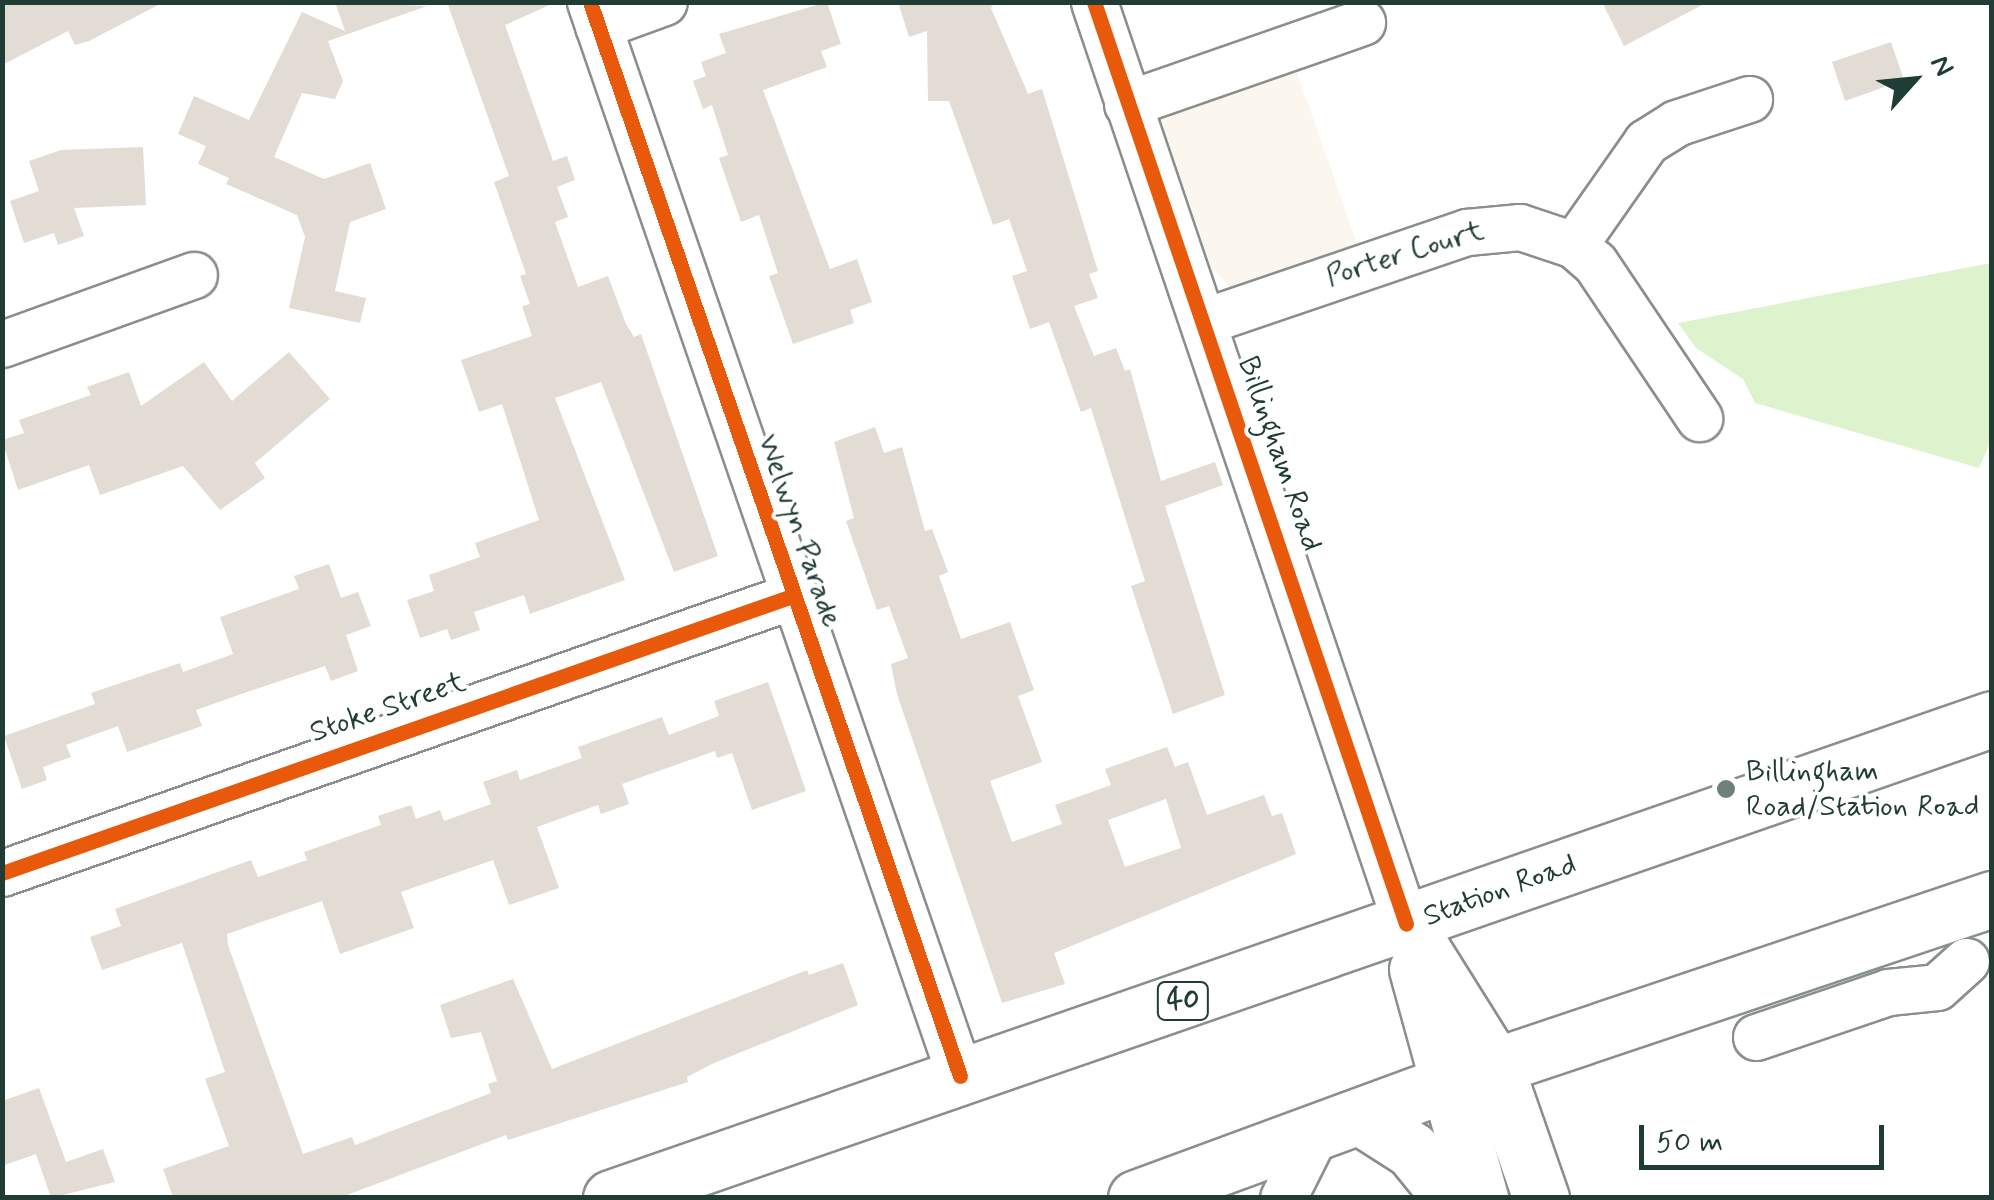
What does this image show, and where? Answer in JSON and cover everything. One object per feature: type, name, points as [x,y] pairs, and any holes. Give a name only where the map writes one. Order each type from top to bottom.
[{"type":"main road","name":"Station Road","points":[[611,1198],[1992,719]]},
{"type":"main road","points":[[1136,1198],[1338,1127],[1495,1066],[1992,899]]},
{"type":"main road","points":[[1406,924],[1495,1066],[1541,1198]]},
{"type":"main road","points":[[1406,924],[1445,1085],[1480,1198]]},
{"type":"main road","points":[[1338,1127],[1412,1150],[1451,1198]]},
{"type":"street","points":[[594,14],[664,2]]},
{"type":"street","name":"Billingham Road","points":[[1094,2],[1406,924]]},
{"type":"street","name":"Welwyn Parade","points":[[594,14],[960,1076]]},
{"type":"street","points":[[1127,104],[1362,22]]},
{"type":"street","points":[[1574,245],[1646,142],[1676,123],[1750,99]]},
{"type":"street","name":"Porter Court","points":[[1205,321],[1467,232],[1520,226],[1574,245],[1595,263],[1699,418]]},
{"type":"street","points":[[2,344],[194,275]]},
{"type":"street","name":"Stoke Street","points":[[2,873],[792,596]]},
{"type":"street","points":[[1907,928],[1979,962]]},
{"type":"street","points":[[1756,1037],[1888,992],[1937,987],[1979,962]]},
{"type":"street","points":[[1283,1198],[1338,1127]]},
{"type":"shaded area","points":[[1293,61],[1359,249],[1232,289],[1211,266],[1156,107]]},
{"type":"green space","points":[[1991,263],[1991,441],[1979,468],[1755,403],[1743,379],[1696,348],[1678,323]]},
{"type":"building","points":[[2,2],[164,2],[89,41],[75,45],[68,31],[2,65]]},
{"type":"building","points":[[335,2],[427,6],[328,41],[343,81],[335,99],[302,93],[274,157],[324,179],[370,163],[386,209],[350,222],[335,291],[366,298],[360,323],[289,308],[305,237],[297,215],[226,184],[229,178],[198,164],[206,146],[178,134],[194,96],[249,120],[302,12],[345,31]]},
{"type":"building","points":[[447,2],[556,2],[505,25],[553,161],[567,156],[575,180],[557,187],[568,217],[555,222],[578,287],[608,276],[626,324],[634,337],[641,334],[718,556],[674,572],[601,382],[555,398],[625,580],[530,614],[524,595],[474,612],[480,630],[451,640],[447,629],[420,638],[407,600],[434,591],[429,575],[480,557],[475,543],[539,520],[502,404],[479,412],[461,360],[532,336],[522,306],[530,304],[520,276],[526,274],[494,182],[509,176]]},
{"type":"building","points":[[827,2],[841,44],[821,51],[827,67],[763,90],[830,269],[857,259],[872,302],[850,310],[854,323],[793,344],[769,276],[778,273],[759,215],[741,222],[719,158],[728,155],[712,105],[703,109],[693,81],[706,76],[701,62],[726,53],[719,34]]},
{"type":"building","points":[[898,2],[995,2],[991,8],[1028,94],[1042,89],[1098,271],[1089,274],[1098,298],[1074,306],[1094,356],[1116,348],[1125,371],[1130,369],[1161,481],[1215,462],[1223,485],[1165,506],[1225,695],[1173,714],[1131,586],[1145,581],[1091,408],[1081,412],[1049,322],[1030,329],[1012,276],[1027,271],[1009,219],[993,225],[949,101],[928,101],[927,31],[909,37]]},
{"type":"building","points":[[1602,2],[1708,2],[1624,46]]},
{"type":"building","points":[[1891,42],[1904,80],[1845,101],[1832,62]]},
{"type":"building","points":[[143,147],[146,205],[74,208],[84,236],[58,245],[54,233],[24,243],[10,201],[39,191],[29,161],[61,150]]},
{"type":"building","points":[[289,352],[330,399],[255,463],[265,478],[220,510],[183,466],[100,495],[89,465],[18,490],[2,440],[24,433],[19,420],[91,395],[87,387],[129,372],[141,406],[204,362],[232,401]]},
{"type":"building","points":[[875,427],[884,453],[902,447],[925,531],[932,529],[948,572],[939,576],[961,639],[1010,622],[1034,690],[1018,696],[1042,762],[990,781],[1012,842],[1062,824],[1055,805],[1111,785],[1105,769],[1167,747],[1175,767],[1188,762],[1207,815],[1264,795],[1272,816],[1282,813],[1296,854],[1054,953],[1065,984],[1002,1003],[897,694],[891,664],[908,658],[889,606],[877,610],[846,521],[854,518],[834,442]],"holes":[[[1166,799],[1181,848],[1125,867],[1108,820]]]},
{"type":"building","points":[[329,564],[341,598],[358,592],[371,626],[346,635],[358,671],[331,681],[325,666],[247,692],[196,710],[202,726],[127,752],[118,726],[66,745],[71,757],[43,767],[47,780],[22,789],[4,736],[95,704],[91,693],[180,663],[183,672],[233,654],[220,617],[299,589],[294,576]]},
{"type":"building","points":[[768,682],[806,791],[752,810],[732,753],[717,758],[715,751],[622,784],[629,804],[601,814],[598,805],[537,827],[559,888],[509,905],[493,860],[401,892],[414,928],[340,954],[322,901],[227,934],[228,945],[303,1154],[352,1137],[355,1145],[491,1093],[488,1084],[497,1081],[481,1032],[451,1038],[440,1005],[513,979],[552,1069],[807,970],[809,975],[843,963],[858,1005],[714,1063],[687,1077],[688,1082],[508,1140],[506,1135],[339,1198],[173,1197],[163,1169],[229,1146],[205,1079],[225,1072],[182,943],[102,970],[90,937],[121,926],[115,909],[251,860],[258,877],[307,860],[304,852],[381,825],[378,816],[411,805],[416,819],[440,810],[444,821],[491,804],[483,782],[517,770],[520,780],[582,758],[578,747],[662,717],[669,735],[719,716],[714,701]]},
{"type":"building","points":[[39,1088],[66,1162],[103,1149],[115,1182],[51,1198],[36,1154],[2,1166],[2,1101]]},
{"type":"cycle path","points":[[590,2],[960,1076]]},
{"type":"cycle path","points":[[1094,2],[1406,924]]},
{"type":"cycle path","points":[[2,873],[792,596]]},
{"type":"place","name":"Billingham Road/Station Road","points":[[1726,789]]}]
